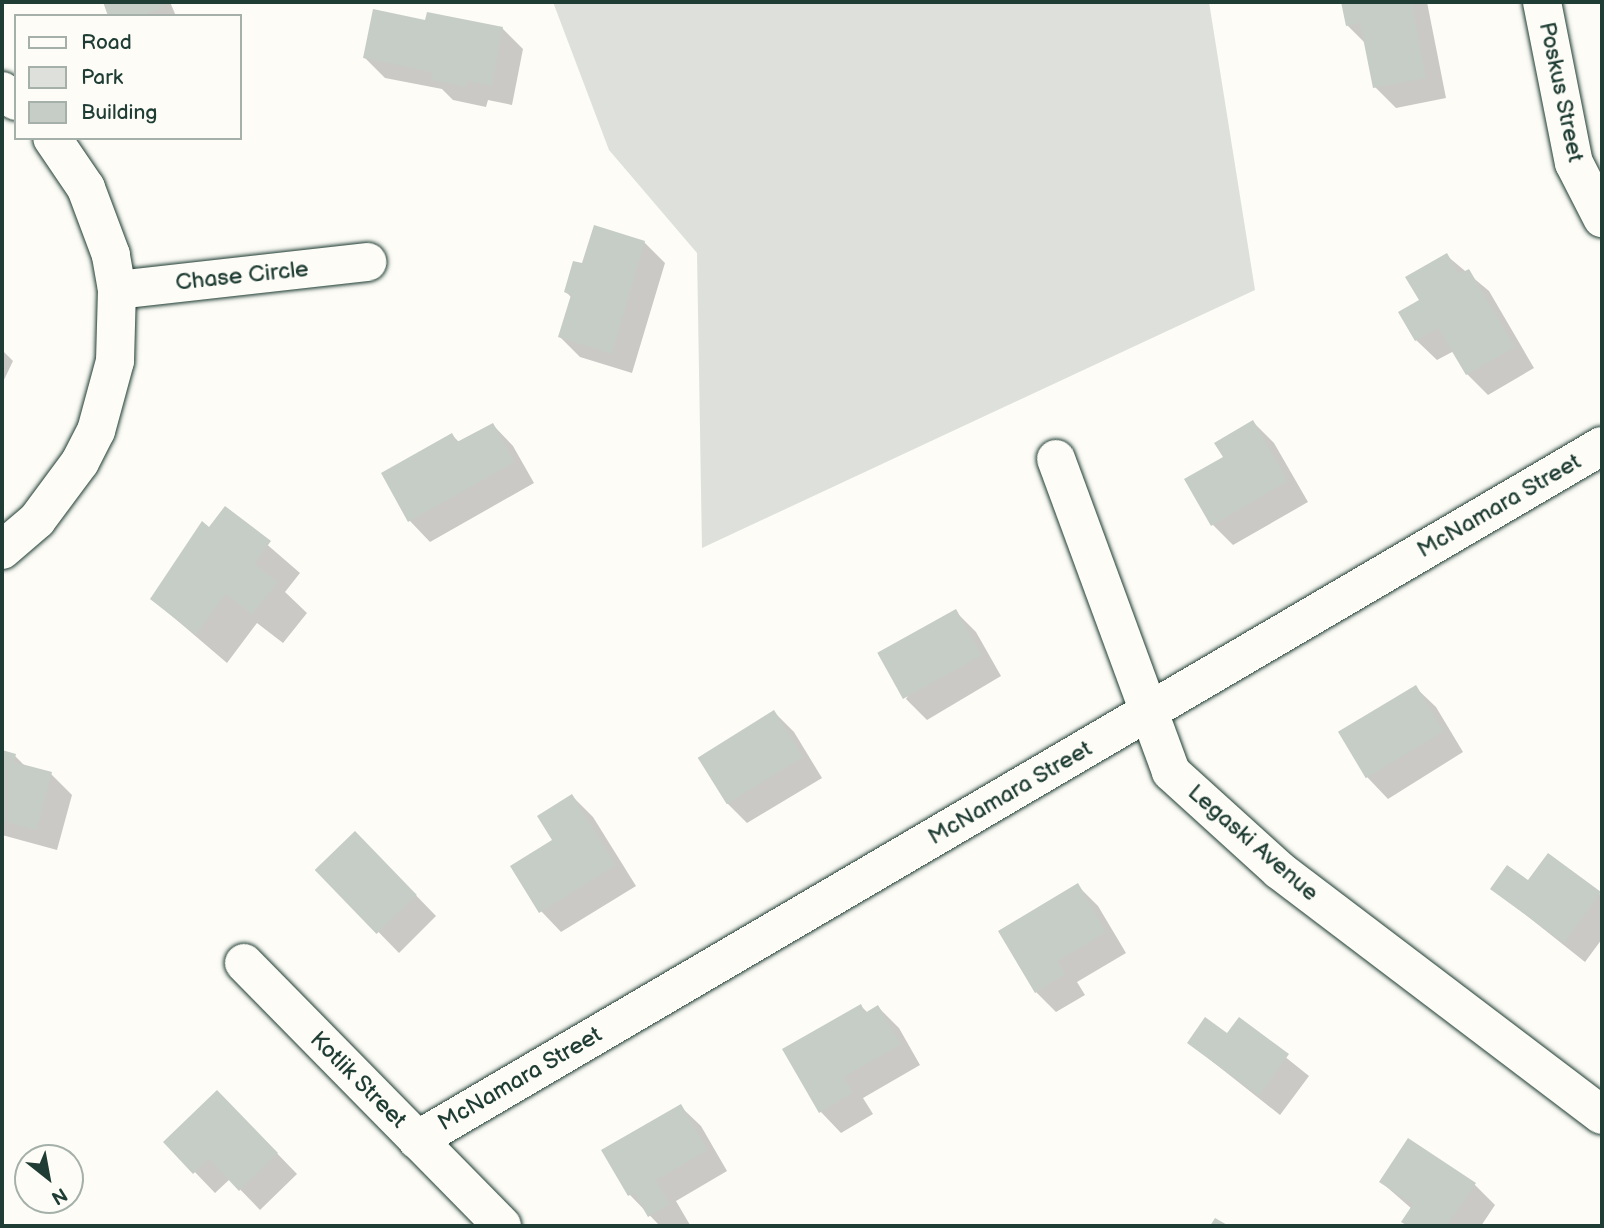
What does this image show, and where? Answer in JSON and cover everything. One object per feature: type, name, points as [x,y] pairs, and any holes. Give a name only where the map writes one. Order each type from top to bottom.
[{"type":"street","name":"Poskus Street","points":[[1542,2],[1574,163],[1602,218]]},
{"type":"street","points":[[2,550],[60,493],[96,431],[115,361],[117,290],[100,221],[86,188],[53,140]]},
{"type":"street","name":"Chase Circle","points":[[117,290],[367,262]]},
{"type":"street","name":"McNamara Street","points":[[418,1140],[1602,446]]},
{"type":"street","name":"Legaski Avenue","points":[[1056,459],[1171,772],[1279,870],[1602,1115]]},
{"type":"street","name":"Kotlik Street","points":[[244,963],[502,1226]]},
{"type":"green space","points":[[553,2],[1209,2],[1255,290],[702,548],[697,253],[609,150]]},
{"type":"building","points":[[103,2],[159,2],[162,8],[147,14],[107,14]]},
{"type":"building","points":[[1341,2],[1412,2],[1426,78],[1373,88],[1360,23],[1346,26]]},
{"type":"building","points":[[373,9],[425,20],[427,12],[503,27],[492,86],[467,81],[466,87],[431,80],[432,72],[363,58]]},
{"type":"building","points":[[594,225],[645,241],[612,354],[558,337],[571,295],[564,292],[573,261],[582,263]]},
{"type":"building","points":[[1447,253],[1459,274],[1469,269],[1515,347],[1466,375],[1438,328],[1415,341],[1398,312],[1419,300],[1405,277]]},
{"type":"building","points":[[1253,420],[1288,481],[1211,526],[1184,479],[1223,457],[1214,443]]},
{"type":"building","points":[[493,423],[515,462],[408,522],[381,473],[452,433],[457,442]]},
{"type":"building","points":[[225,506],[271,541],[254,564],[278,582],[252,615],[226,594],[196,635],[150,599],[202,521],[209,527]]},
{"type":"building","points":[[956,609],[982,655],[903,699],[877,653]]},
{"type":"building","points":[[1416,685],[1444,731],[1366,778],[1338,732]]},
{"type":"building","points":[[774,710],[803,757],[727,804],[698,758]]},
{"type":"building","points":[[2,750],[16,754],[14,762],[52,772],[37,830],[2,821]]},
{"type":"building","points":[[572,794],[616,865],[539,913],[510,866],[552,840],[537,816]]},
{"type":"building","points":[[355,831],[417,895],[377,934],[315,870]]},
{"type":"building","points":[[1548,853],[1601,892],[1564,943],[1490,889],[1507,865],[1528,880]]},
{"type":"building","points":[[1078,883],[1106,932],[1058,961],[1065,974],[1035,993],[998,931]]},
{"type":"building","points":[[861,1004],[865,1013],[878,1005],[901,1044],[844,1077],[853,1093],[819,1113],[782,1049]]},
{"type":"building","points":[[1205,1017],[1227,1033],[1239,1017],[1289,1054],[1259,1096],[1187,1043]]},
{"type":"building","points":[[217,1090],[278,1153],[239,1191],[209,1159],[193,1174],[163,1142]]},
{"type":"building","points":[[681,1104],[708,1150],[656,1180],[670,1204],[648,1217],[634,1193],[628,1196],[601,1150]]},
{"type":"building","points":[[1408,1138],[1476,1183],[1447,1226],[1408,1226],[1401,1222],[1413,1204],[1379,1182]]},
{"type":"building","points":[[1215,1218],[1229,1226],[1210,1226]]}]
